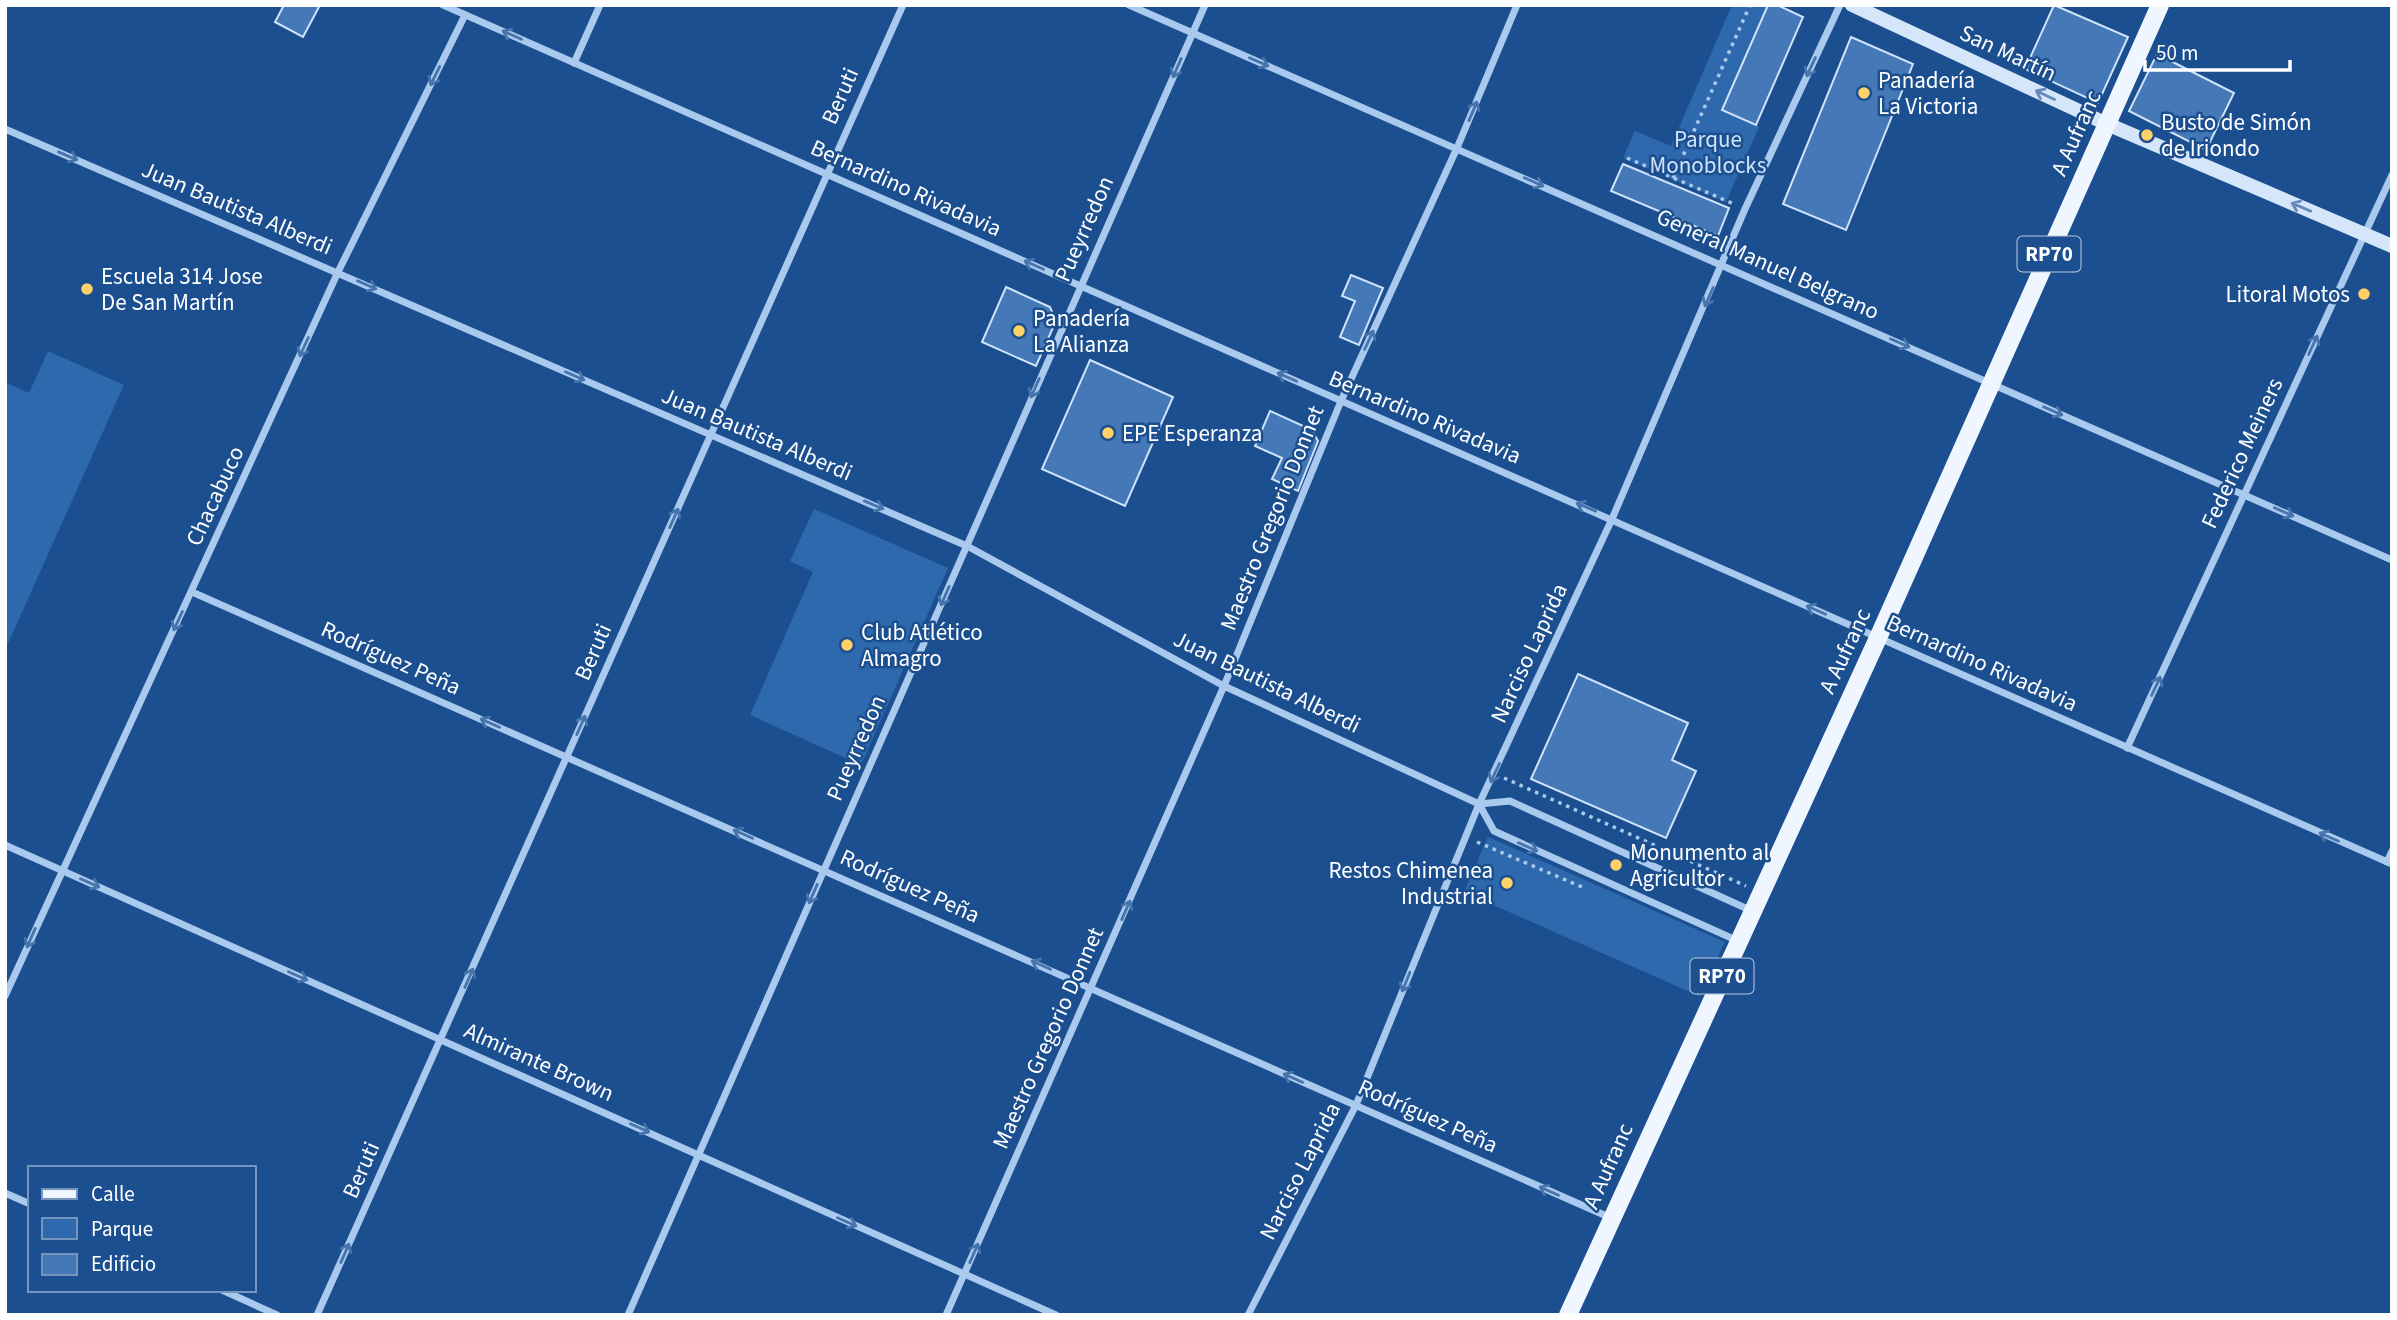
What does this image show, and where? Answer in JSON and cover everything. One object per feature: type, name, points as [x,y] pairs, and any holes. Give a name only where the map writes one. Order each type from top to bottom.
[{"type":"main road","name":"San Martín","points":[[1852,5],[2107,124],[2392,246]]},
{"type":"main road","name":"A Aufranc","points":[[1568,1315],[1878,638],[2160,5]]},
{"type":"street","name":"Bernardino Rivadavia","points":[[443,5],[2389,863]]},
{"type":"street","points":[[574,63],[600,5]]},
{"type":"street","name":"Beruti","points":[[317,1315],[902,5]]},
{"type":"street","name":"General Manuel Belgrano","points":[[1129,5],[2392,560]]},
{"type":"street","name":"Pueyrredon","points":[[628,1315],[1205,5]]},
{"type":"street","name":"Maestro Gregorio Donnet","points":[[946,1315],[1224,686],[1341,401],[1457,148],[1517,5]]},
{"type":"street","name":"Narciso Laprida","points":[[1248,1315],[1356,1105],[1479,804],[1612,519],[1745,209],[1840,5]]},
{"type":"street","name":"Chacabuco","points":[[5,996],[338,272],[465,15]]},
{"type":"street","name":"Juan Bautista Alberdi","points":[[5,129],[967,546],[1224,686],[1479,804],[1510,801],[1752,911]]},
{"type":"street","name":"Federico Meiners","points":[[2127,748],[2392,175]]},
{"type":"street","name":"Rodríguez Peña","points":[[192,592],[1611,1219]]},
{"type":"street","points":[[1479,804],[1494,831],[1738,942]]},
{"type":"street","name":"Almirante Brown","points":[[5,845],[1056,1315]]},
{"type":"street","points":[[2389,863],[2392,851]]},
{"type":"street","points":[[5,1193],[28,1203]]},
{"type":"street","points":[[226,1292],[277,1315]]},
{"type":"path","points":[[1673,178],[1750,5]]},
{"type":"path","points":[[1627,158],[1745,209]]},
{"type":"path","points":[[1494,774],[1760,893]]},
{"type":"green space","name":"Parque Monoblocks","points":[[1732,5],[1768,5],[1722,110],[1759,127],[1726,202],[1623,158],[1635,131],[1671,146]]},
{"type":"green space","points":[[48,351],[124,385],[5,650],[5,382],[29,393]]},
{"type":"green space","name":"Club Atlético Almagro","points":[[814,509],[948,568],[861,765],[750,715],[813,572],[790,561]]},
{"type":"green space","points":[[1488,837],[1725,942],[1699,996],[1464,892]]},
{"type":"building","points":[[284,5],[320,5],[303,37],[275,22]]},
{"type":"building","points":[[1768,5],[1777,5],[1803,17],[1756,125],[1722,110]]},
{"type":"building","points":[[2054,5],[2128,37],[2098,103],[2025,69]]},
{"type":"building","points":[[1851,37],[1913,64],[1846,230],[1783,204]]},
{"type":"building","points":[[2157,54],[2234,93],[2206,150],[2129,111]]},
{"type":"building","points":[[1623,164],[1729,208],[1718,236],[1611,191]]},
{"type":"building","points":[[1351,275],[1383,288],[1359,345],[1340,337],[1355,301],[1342,296]]},
{"type":"building","name":"Panadería La Alianza","points":[[1006,287],[1050,307],[1056,321],[1036,366],[982,342]]},
{"type":"building","name":"EPE Esperanza","points":[[1090,360],[1173,397],[1125,506],[1042,469]]},
{"type":"building","points":[[1270,411],[1312,430],[1318,441],[1298,491],[1272,479],[1282,458],[1255,446]]},
{"type":"building","points":[[1578,674],[1688,723],[1672,760],[1696,771],[1666,838],[1531,779]]},
{"type":"place","name":"Panadería La Victoria","points":[[1864,93]]},
{"type":"place","name":"Busto de Simón de Iriondo","points":[[2147,135]]},
{"type":"place","name":"Escuela 314 Jose De San Martín","points":[[87,289]]},
{"type":"place","name":"Litoral Motos","points":[[2364,294]]},
{"type":"place","name":"Panadería La Alianza","points":[[1019,331]]},
{"type":"place","name":"EPE Esperanza","points":[[1108,433]]},
{"type":"place","name":"Club Atlético Almagro","points":[[847,645]]},
{"type":"place","name":"Monumento al Agricultor","points":[[1616,865]]},
{"type":"place","name":"Restos Chimenea Industrial","points":[[1507,883]]}]
